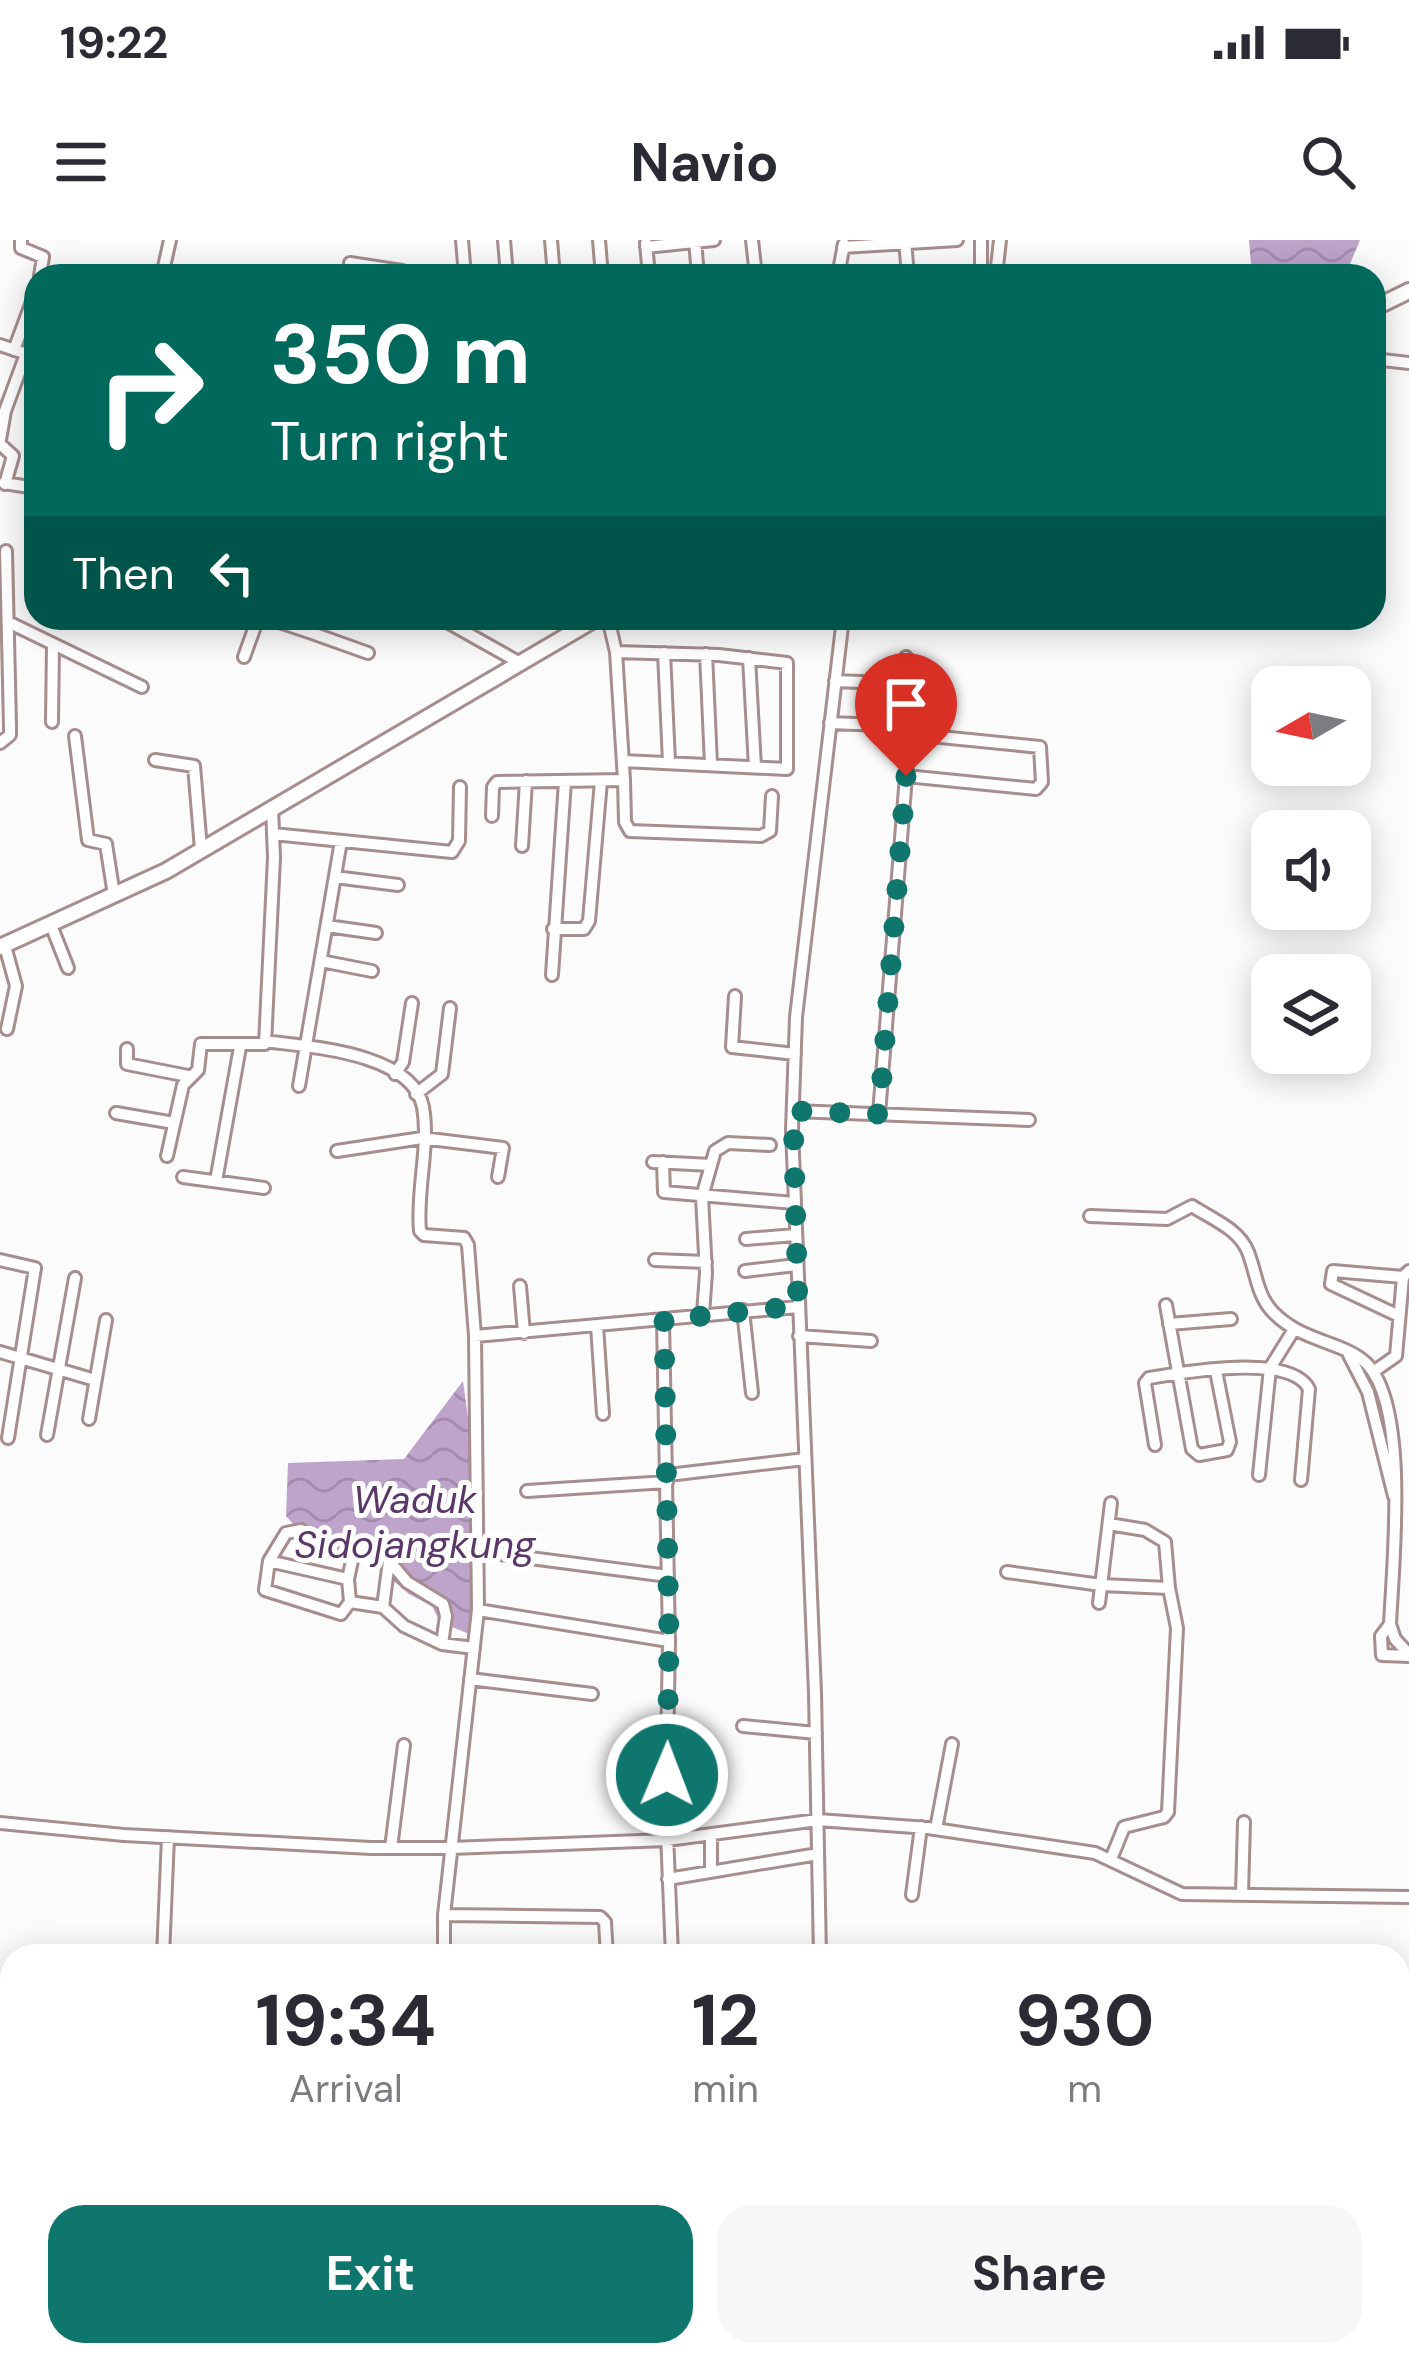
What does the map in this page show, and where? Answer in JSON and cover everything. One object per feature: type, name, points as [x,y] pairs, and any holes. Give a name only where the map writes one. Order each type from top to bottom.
[{"type":"main road","points":[[2,946],[201,850],[577,630]]},
{"type":"street","points":[[21,240],[21,248],[43,257],[42,264]]},
{"type":"street","points":[[646,243],[714,240]]},
{"type":"street","points":[[844,243],[951,240]]},
{"type":"street","points":[[350,263],[356,264]]},
{"type":"street","points":[[3,483],[13,456],[0,442],[5,411],[24,359]]},
{"type":"street","points":[[0,743],[10,735],[4,652],[6,550]]},
{"type":"street","points":[[8,622],[24,630]]},
{"type":"street","points":[[24,630],[142,687]]},
{"type":"street","points":[[244,657],[257,630]]},
{"type":"street","points":[[301,630],[368,653]]},
{"type":"street","points":[[461,630],[522,664]]},
{"type":"street","points":[[611,630],[630,831],[761,836],[770,831],[772,796]]},
{"type":"street","points":[[820,1944],[793,1111],[796,1017],[841,630]]},
{"type":"street","points":[[52,722],[53,644]]},
{"type":"street","points":[[616,652],[706,654],[787,663],[790,765],[782,770],[623,761]]},
{"type":"street","points":[[664,653],[669,762]]},
{"type":"street","points":[[706,654],[711,764]]},
{"type":"street","points":[[879,1114],[910,730],[906,657]]},
{"type":"street","points":[[749,658],[755,767]]},
{"type":"street","points":[[835,681],[911,684]]},
{"type":"street","points":[[830,723],[1040,747],[1042,782],[1036,789],[906,776]]},
{"type":"street","points":[[75,736],[88,840],[106,844],[114,895]]},
{"type":"street","points":[[155,760],[190,763],[198,772],[201,850]]},
{"type":"street","points":[[492,816],[495,782],[624,780]]},
{"type":"street","points":[[522,846],[526,781]]},
{"type":"street","points":[[553,975],[565,781]]},
{"type":"street","points":[[553,929],[584,929],[590,921],[601,781]]},
{"type":"street","points":[[273,834],[455,850],[460,787]]},
{"type":"street","points":[[127,1049],[127,1064],[188,1076],[198,1070],[204,1042],[240,1047],[262,1046],[265,1041],[272,807]]},
{"type":"street","points":[[298,1086],[341,841]]},
{"type":"street","points":[[335,877],[398,885]]},
{"type":"street","points":[[50,925],[68,968]]},
{"type":"street","points":[[327,926],[376,933]]},
{"type":"street","points":[[2,946],[16,986],[7,1029]]},
{"type":"street","points":[[321,961],[372,970]]},
{"type":"street","points":[[735,996],[732,1047],[795,1054]]},
{"type":"street","points":[[395,1074],[403,1062],[412,1004]]},
{"type":"street","points":[[416,1094],[442,1074],[450,1008]]},
{"type":"street","points":[[265,1041],[350,1053],[395,1074],[416,1094],[423,1110],[420,1231],[464,1238],[468,1244],[475,1336],[478,1610],[444,1944]]},
{"type":"street","points":[[216,1181],[240,1047]]},
{"type":"street","points":[[167,1156],[188,1076]]},
{"type":"street","points":[[793,1111],[1029,1120]]},
{"type":"street","points":[[116,1113],[174,1124]]},
{"type":"street","points":[[337,1151],[422,1138],[502,1148],[498,1177]]},
{"type":"street","points":[[704,1314],[702,1193],[711,1165],[721,1145],[770,1144]]},
{"type":"street","points":[[711,1165],[658,1162],[662,1190],[794,1203]]},
{"type":"street","points":[[183,1178],[264,1188]]},
{"type":"street","points":[[1090,1216],[1167,1219],[1192,1206],[1235,1233],[1247,1249],[1268,1308],[1293,1331],[1366,1362],[1398,1442],[1390,1624],[1409,1655]]},
{"type":"street","points":[[746,1239],[795,1234]]},
{"type":"street","points":[[0,1260],[35,1268],[8,1438]]},
{"type":"street","points":[[656,1260],[706,1262]]},
{"type":"street","points":[[745,1271],[796,1265]]},
{"type":"street","points":[[1373,1372],[1396,1356],[1406,1274],[1333,1271],[1331,1284],[1399,1316]]},
{"type":"street","points":[[47,1435],[75,1278]]},
{"type":"street","points":[[520,1286],[524,1333]]},
{"type":"street","points":[[1166,1305],[1192,1449],[1199,1455],[1218,1454],[1227,1450],[1229,1442],[1216,1371]]},
{"type":"street","points":[[475,1336],[798,1306]]},
{"type":"street","points":[[743,1310],[752,1393]]},
{"type":"street","points":[[1169,1324],[1231,1318]]},
{"type":"street","points":[[89,1419],[106,1320]]},
{"type":"street","points":[[664,1320],[671,1944]]},
{"type":"street","points":[[597,1327],[603,1414]]},
{"type":"street","points":[[1258,1475],[1270,1368],[1293,1331]]},
{"type":"street","points":[[799,1336],[871,1341]]},
{"type":"street","points":[[0,1352],[95,1380]]},
{"type":"street","points":[[1348,1354],[1368,1393],[1396,1499]]},
{"type":"street","points":[[1154,1445],[1145,1383],[1149,1378],[1270,1368],[1292,1372],[1309,1389],[1301,1480]]},
{"type":"street","points":[[1374,1420],[1387,1413]]},
{"type":"street","points":[[527,1491],[805,1460]]},
{"type":"street","points":[[1099,1603],[1111,1503]]},
{"type":"street","points":[[1108,1524],[1144,1530],[1165,1542],[1178,1628],[1168,1812],[1124,1827],[1112,1859]]},
{"type":"street","points":[[301,1531],[286,1533],[269,1561],[267,1592],[341,1614],[350,1602],[348,1579],[359,1546],[380,1550],[407,1582],[446,1609],[442,1643]]},
{"type":"street","points":[[477,1551],[668,1576]]},
{"type":"street","points":[[269,1561],[348,1579]]},
{"type":"street","points":[[382,1607],[389,1561]]},
{"type":"street","points":[[1007,1572],[1101,1585],[1169,1588]]},
{"type":"street","points":[[350,1602],[382,1607],[404,1626],[442,1643],[474,1648]]},
{"type":"street","points":[[478,1610],[669,1641]]},
{"type":"street","points":[[1390,1624],[1381,1636],[1382,1655],[1409,1655]]},
{"type":"street","points":[[470,1679],[592,1694]]},
{"type":"street","points":[[743,1726],[816,1733]]},
{"type":"street","points":[[936,1829],[952,1744]]},
{"type":"street","points":[[391,1848],[404,1745]]},
{"type":"street","points":[[0,1823],[168,1838],[451,1848],[667,1840],[818,1820],[921,1827],[1112,1859],[1182,1894],[1409,1897]]},
{"type":"street","points":[[1242,1894],[1244,1822]]},
{"type":"street","points":[[912,1895],[921,1827]]},
{"type":"street","points":[[711,1835],[711,1871]]},
{"type":"street","points":[[164,1944],[168,1838]]},
{"type":"street","points":[[668,1879],[818,1854]]},
{"type":"street","points":[[444,1915],[599,1917],[605,1922],[606,1944]]},
{"type":"water","points":[[1249,240],[1360,240],[1350,264],[1251,264]]},
{"type":"water","name":"Waduk Sidojangkung","points":[[463,1381],[475,1470],[478,1593],[469,1634],[440,1622],[432,1606],[409,1594],[367,1559],[308,1541],[286,1516],[288,1463],[404,1459]]},
{"type":"route","points":[[667,1775],[664,1320],[798,1306],[793,1111],[879,1114],[906,776]]}]
